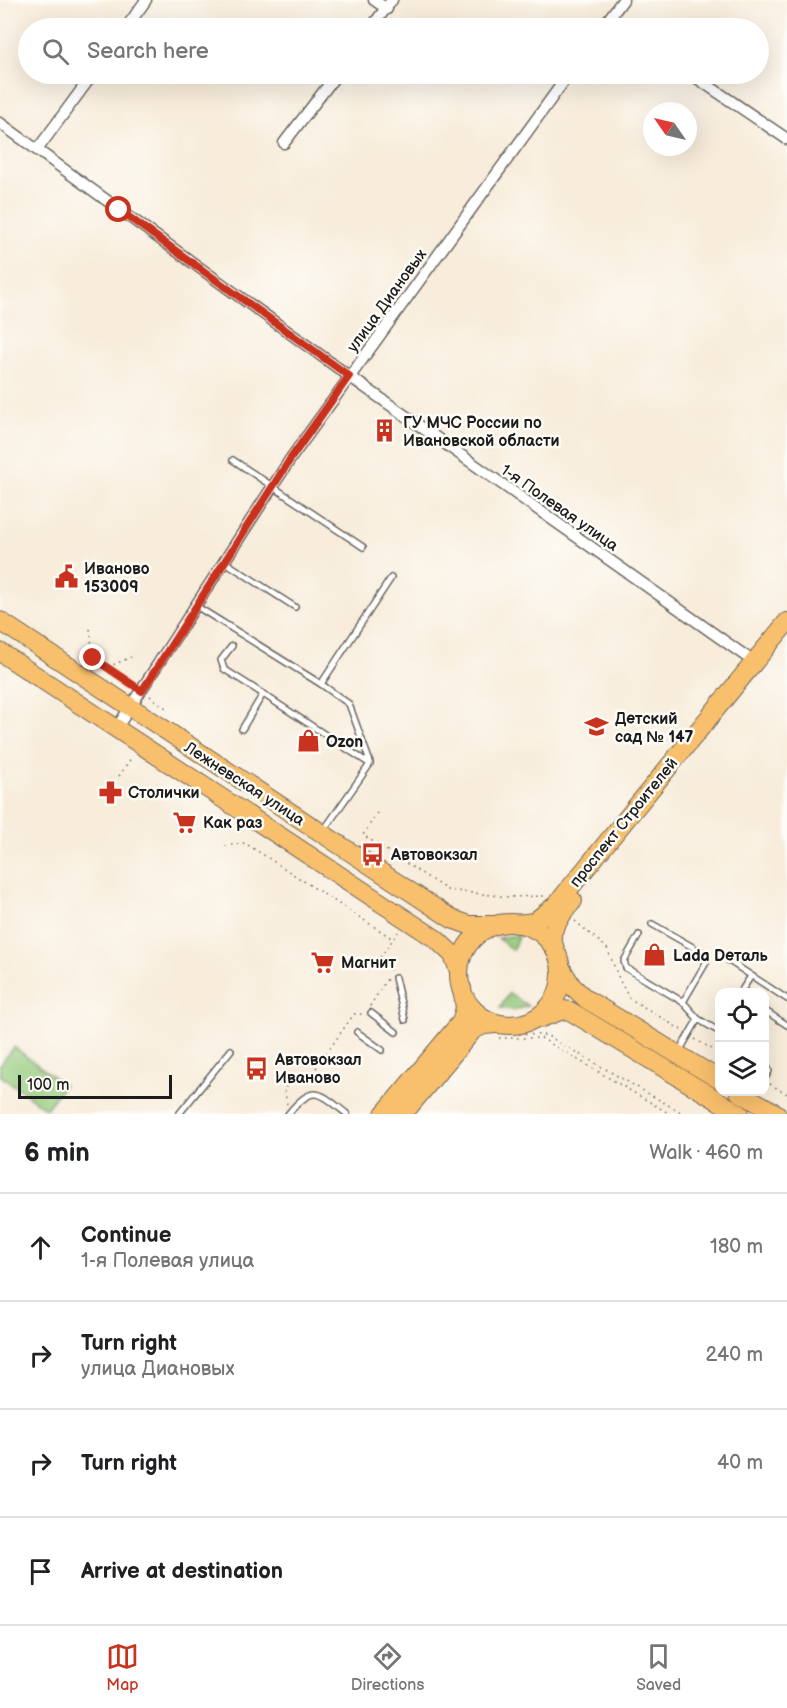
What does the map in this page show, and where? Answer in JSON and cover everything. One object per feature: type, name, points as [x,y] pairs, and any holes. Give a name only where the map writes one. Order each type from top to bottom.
[{"type":"main road","name":"Лежневская улица","points":[[0,621],[457,921],[476,926],[497,925]]},
{"type":"main road","name":"проспект Строителей","points":[[555,950],[551,934],[564,911],[758,665],[787,622]]},
{"type":"main road","name":"проспект Строителей","points":[[518,924],[534,922],[556,905],[758,665],[787,639]]},
{"type":"main road","name":"Лежневская улица","points":[[0,652],[436,939],[451,951],[461,980]]},
{"type":"main road","points":[[384,1114],[461,1022],[465,1008],[461,980],[464,953],[480,934],[497,925],[518,924],[538,932],[555,950],[561,968],[572,986],[586,999],[715,1077]]},
{"type":"main road","points":[[536,1019],[544,1013],[556,997],[561,968]]},
{"type":"main road","points":[[461,980],[472,1008],[499,1032]]},
{"type":"main road","points":[[499,1032],[516,1024],[563,1010],[570,1011],[740,1114]]},
{"type":"main road","points":[[403,1114],[473,1030],[483,1024],[499,1032]]},
{"type":"main road","points":[[748,1096],[760,1101],[777,1114]]},
{"type":"street","points":[[133,18],[146,0]]},
{"type":"street","points":[[374,0],[389,4],[378,18]]},
{"type":"street","points":[[610,18],[623,0]]},
{"type":"street","points":[[37,150],[86,84]]},
{"type":"street","points":[[284,143],[329,84]]},
{"type":"street","name":"улица Диановых","points":[[116,729],[273,486],[349,376],[562,84]]},
{"type":"street","points":[[706,84],[787,139]]},
{"type":"street","name":"1-я Полевая улица","points":[[0,123],[349,376],[758,665]]},
{"type":"lane","points":[[232,460],[363,547]]},
{"type":"lane","points":[[225,562],[295,608]]},
{"type":"lane","points":[[321,684],[391,578]]},
{"type":"lane","points":[[196,606],[349,704],[370,764]]},
{"type":"lane","points":[[232,646],[221,660],[224,669],[370,764]]},
{"type":"lane","points":[[242,729],[263,694]]},
{"type":"lane","points":[[322,833],[370,764]]},
{"type":"lane","points":[[652,924],[705,954],[707,961],[683,1002]]},
{"type":"lane","points":[[639,935],[624,961],[626,968],[683,1002],[698,1019],[715,1029]]},
{"type":"lane","points":[[729,961],[787,999]]},
{"type":"lane","points":[[392,976],[405,1020]]},
{"type":"lane","points":[[743,988],[751,976]]},
{"type":"lane","points":[[368,1013],[396,1032]]},
{"type":"lane","points":[[769,1013],[787,1025]]},
{"type":"lane","points":[[677,1054],[698,1019]]},
{"type":"lane","points":[[357,1032],[382,1050]]},
{"type":"lane","points":[[179,1114],[231,1050]]},
{"type":"lane","points":[[288,1114],[303,1098],[316,1093],[321,1094],[347,1114]]},
{"type":"path","points":[[90,629],[93,658],[166,708]]},
{"type":"path","points":[[108,667],[131,657]]},
{"type":"path","points":[[119,776],[133,756]]},
{"type":"path","points":[[377,813],[363,835],[447,890],[509,897],[545,896]]},
{"type":"path","points":[[225,846],[245,843],[393,940]]},
{"type":"path","points":[[572,918],[607,948],[628,998],[715,1051]]},
{"type":"path","points":[[389,969],[379,959],[401,928]]},
{"type":"path","points":[[368,1013],[392,976]]},
{"type":"path","points":[[288,1114],[284,1088],[316,1068],[354,1014],[360,1014]]},
{"type":"path","points":[[499,1032],[541,1038],[670,1114]]},
{"type":"path","points":[[499,1032],[546,1035],[684,1114]]},
{"type":"path","points":[[769,1083],[787,1094]]},
{"type":"green space","points":[[519,936],[512,950],[498,938]]},
{"type":"green space","points":[[509,993],[528,1006],[514,1010],[500,1008]]},
{"type":"green space","points":[[14,1047],[64,1085],[46,1109],[0,1075],[0,1065]]},
{"type":"place","name":"ГУ МЧС России по Ивановской области","points":[[385,431]]},
{"type":"place","name":"Иваново 153009","points":[[66,577]]},
{"type":"place","name":"Детский сад № 147","points":[[597,727]]},
{"type":"place","name":"Ozon","points":[[308,741]]},
{"type":"place","name":"Столички","points":[[110,792]]},
{"type":"place","name":"Как раз","points":[[185,822]]},
{"type":"place","name":"Автовокзал","points":[[373,854]]},
{"type":"place","name":"Lada Dеталь","points":[[655,955]]},
{"type":"place","name":"Магнит","points":[[323,962]]},
{"type":"place","name":"Автовокзал Иваново","points":[[257,1068]]},
{"type":"route","points":[[93,658],[142,691],[262,501],[349,376],[119,210]]}]
